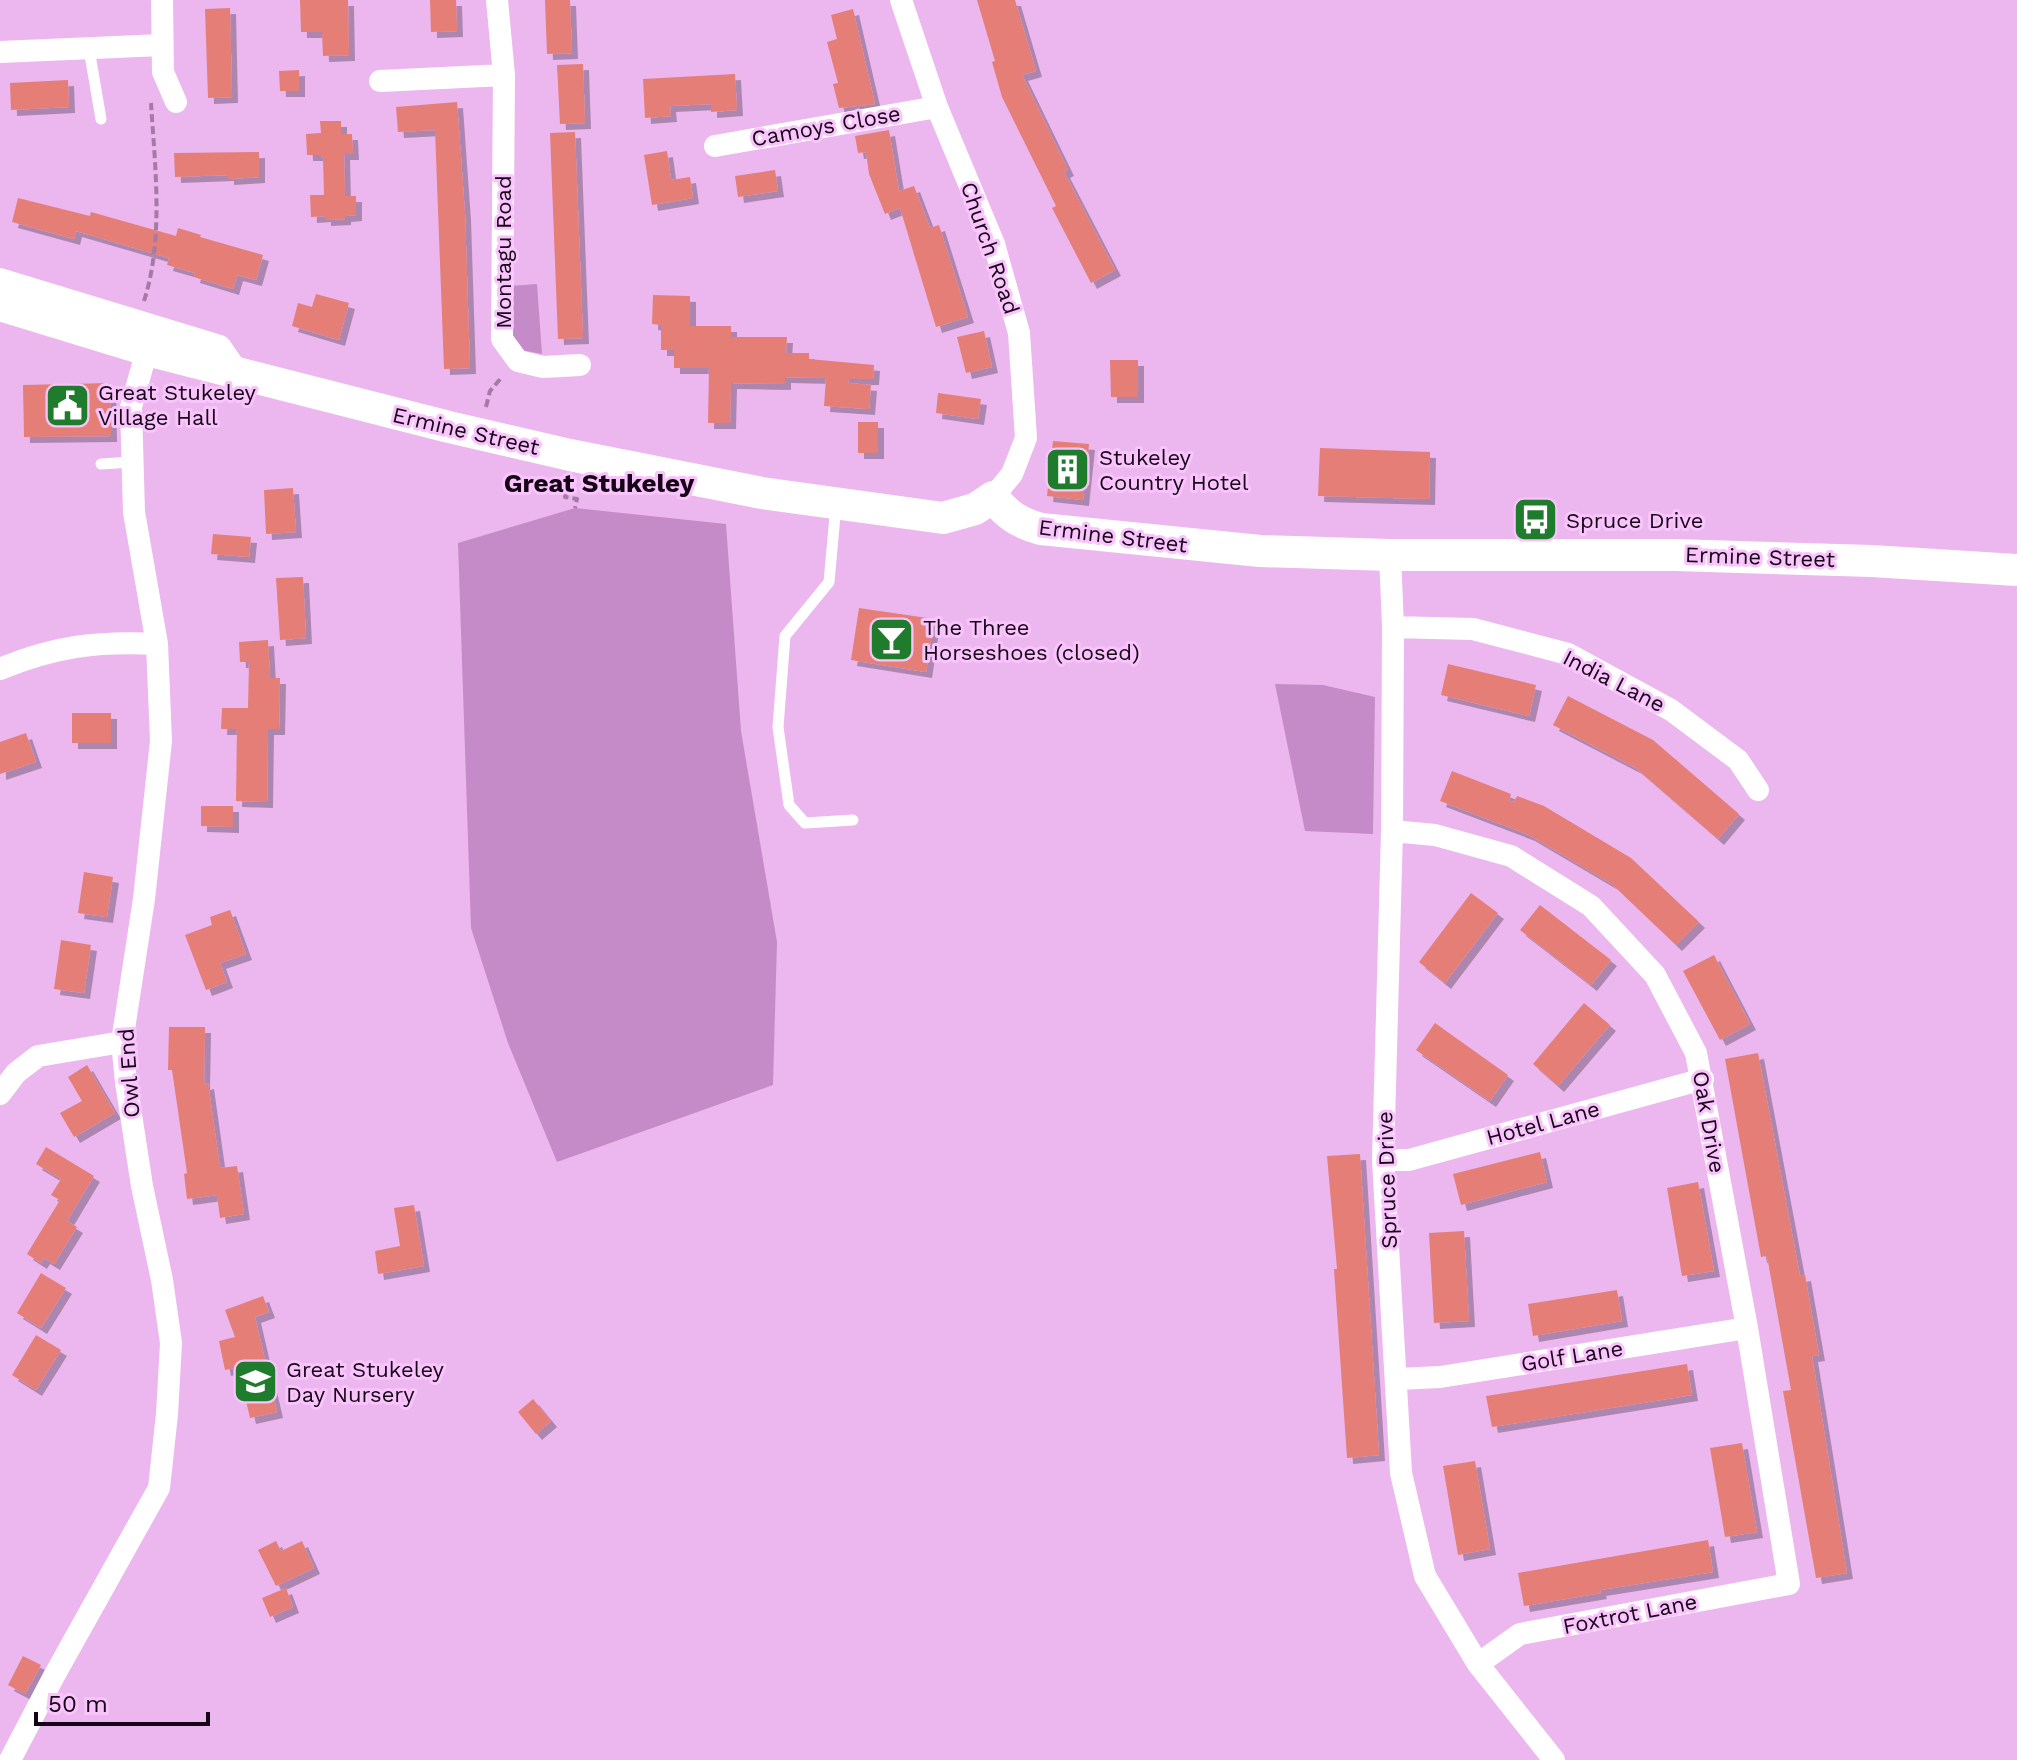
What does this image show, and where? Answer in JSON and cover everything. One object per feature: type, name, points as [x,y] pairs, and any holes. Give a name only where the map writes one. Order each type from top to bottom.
[{"type":"street","points":[[162,0],[163,72],[176,102]]},
{"type":"street","name":"Montagu Road","points":[[497,0],[504,75],[502,339],[518,361],[543,367],[580,365]]},
{"type":"street","name":"Church Road","points":[[901,0],[937,107],[994,244],[1019,333],[1026,438],[1012,474],[993,497]]},
{"type":"street","points":[[0,52],[162,45]]},
{"type":"street","points":[[380,81],[504,75]]},
{"type":"street","name":"Camoys Close","points":[[715,146],[937,107]]},
{"type":"street","name":"Ermine Street","points":[[0,279],[240,375],[570,455],[836,505],[943,518],[975,509],[993,497],[1006,514],[1023,524],[1041,529],[1199,547],[1390,555],[1675,555],[1872,561],[2017,570]]},
{"type":"street","name":"Ermine Street","points":[[0,305],[142,336]]},
{"type":"street","name":"Owl End","points":[[10,1760],[159,1488],[171,1343],[162,1280],[142,1186],[122,1042],[144,899],[161,741],[157,644],[134,512],[131,407],[142,336]]},
{"type":"street","name":"Spruce Drive","points":[[1390,555],[1393,627],[1392,831],[1383,1160],[1401,1473],[1425,1576],[1478,1664],[1554,1760]]},
{"type":"street","name":"India Lane","points":[[1393,627],[1473,629],[1568,654],[1671,710],[1738,760],[1758,790]]},
{"type":"street","points":[[0,669],[39,653],[112,642],[157,644]]},
{"type":"street","name":"Oak Drive","points":[[1392,831],[1435,835],[1511,856],[1591,906],[1655,975],[1696,1053],[1703,1079],[1789,1584]]},
{"type":"street","points":[[0,1094],[16,1073],[38,1056],[122,1042]]},
{"type":"street","name":"Hotel Lane","points":[[1383,1160],[1409,1160],[1703,1079]]},
{"type":"street","name":"Golf Lane","points":[[1397,1379],[1440,1377],[1747,1328]]},
{"type":"street","name":"Foxtrot Lane","points":[[1478,1664],[1520,1634],[1789,1584]]},
{"type":"lane","points":[[89,49],[101,119]]},
{"type":"lane","points":[[101,464],[132,462]]},
{"type":"lane","points":[[836,505],[829,582],[785,636],[778,727],[789,805],[805,823],[853,820]]},
{"type":"path","points":[[142,336],[155,256],[155,170],[150,97]]},
{"type":"path","points":[[482,418],[490,391],[518,361]]},
{"type":"path","points":[[572,471],[565,497],[577,499],[575,508]]},
{"type":"shaded area","points":[[537,284],[542,354],[521,350],[512,338],[509,286]]},
{"type":"shaded area","points":[[575,508],[726,524],[741,731],[777,942],[773,1085],[557,1162],[508,1043],[471,928],[458,543]]},
{"type":"shaded area","points":[[1275,684],[1323,685],[1375,697],[1373,834],[1305,831]]},
{"type":"building","points":[[300,0],[348,0],[349,55],[323,56],[322,32],[301,32]]},
{"type":"building","points":[[430,0],[456,0],[457,31],[431,32]]},
{"type":"building","points":[[545,0],[570,0],[572,53],[547,54]]},
{"type":"building","points":[[977,0],[1015,0],[1036,71],[1022,75],[1068,170],[1064,172],[1115,270],[1091,283],[1052,208],[1056,206],[1002,97]]},
{"type":"building","points":[[230,8],[232,97],[208,98],[205,9]]},
{"type":"building","points":[[853,9],[875,104],[839,108],[833,84],[838,83],[827,42],[837,39],[831,15]]},
{"type":"building","points":[[583,64],[585,123],[560,124],[557,65]]},
{"type":"building","points":[[299,70],[299,91],[280,91],[279,71]]},
{"type":"building","points":[[735,74],[737,110],[711,112],[711,104],[670,106],[671,116],[645,118],[643,79]]},
{"type":"building","points":[[68,80],[69,107],[11,110],[10,83]]},
{"type":"building","points":[[457,102],[465,214],[470,368],[444,369],[435,130],[398,132],[396,107]]},
{"type":"building","points":[[320,121],[341,121],[341,134],[352,134],[353,154],[344,154],[345,196],[356,196],[356,215],[345,216],[345,219],[311,217],[310,195],[324,195],[323,158],[321,155],[307,155],[306,134],[321,133]]},
{"type":"building","points":[[889,130],[899,191],[914,186],[930,228],[939,225],[968,317],[936,327],[900,208],[885,214],[869,174],[866,152],[858,153],[855,136]]},
{"type":"building","points":[[575,132],[583,338],[558,339],[550,133]]},
{"type":"building","points":[[667,151],[671,180],[690,177],[693,198],[652,205],[644,155]]},
{"type":"building","points":[[259,152],[259,177],[175,177],[174,153]]},
{"type":"building","points":[[775,170],[778,191],[738,197],[735,176]]},
{"type":"building","points":[[18,198],[90,216],[91,212],[176,236],[178,228],[263,255],[256,280],[237,275],[233,289],[167,265],[169,258],[76,231],[74,239],[12,222]]},
{"type":"building","points":[[316,294],[349,303],[339,340],[292,326],[298,303],[312,307]]},
{"type":"building","points":[[653,295],[690,296],[690,326],[731,326],[731,337],[787,337],[786,353],[809,353],[809,359],[874,365],[873,379],[849,379],[848,383],[871,385],[869,409],[824,406],[826,378],[785,377],[785,384],[731,383],[730,423],[708,423],[709,368],[674,368],[674,350],[661,350],[661,325],[652,324]]},
{"type":"building","points":[[984,331],[992,367],[966,373],[957,337]]},
{"type":"building","points":[[1110,360],[1138,360],[1138,397],[1111,397]]},
{"type":"building","name":"Great Stukeley Village Hall","points":[[110,383],[111,436],[24,437],[23,385]]},
{"type":"building","points":[[938,393],[981,399],[978,419],[936,413]]},
{"type":"building","points":[[858,422],[878,422],[878,453],[858,453]]},
{"type":"building","name":"Stukeley Country Hotel","points":[[1053,441],[1089,444],[1083,500],[1047,496]]},
{"type":"building","points":[[1320,448],[1430,452],[1429,499],[1318,496]]},
{"type":"building","points":[[293,488],[296,532],[266,534],[264,490]]},
{"type":"building","points":[[213,534],[251,537],[249,557],[211,554]]},
{"type":"building","points":[[303,577],[306,638],[280,640],[276,578]]},
{"type":"building","name":"The Three Horseshoes (closed)","points":[[859,608],[934,619],[926,672],[851,660]]},
{"type":"building","points":[[268,640],[270,678],[280,678],[279,729],[268,729],[267,802],[236,801],[237,729],[221,729],[222,708],[248,708],[249,662],[240,662],[239,642]]},
{"type":"building","points":[[1448,664],[1536,685],[1529,716],[1441,695]]},
{"type":"building","points":[[1568,696],[1653,740],[1739,814],[1718,839],[1636,768],[1553,725]]},
{"type":"building","points":[[72,713],[111,713],[111,743],[72,743]]},
{"type":"building","points":[[26,733],[36,762],[0,774],[0,742]]},
{"type":"building","points":[[1452,771],[1511,794],[1509,801],[1514,802],[1517,796],[1544,806],[1631,858],[1699,922],[1676,945],[1612,884],[1529,835],[1440,801]]},
{"type":"building","points":[[201,806],[233,806],[233,827],[201,826]]},
{"type":"building","points":[[84,872],[113,877],[107,917],[78,913]]},
{"type":"building","points":[[1471,893],[1498,913],[1445,983],[1419,962]]},
{"type":"building","points":[[1540,905],[1611,960],[1591,985],[1520,930]]},
{"type":"building","points":[[230,910],[246,954],[220,963],[227,982],[206,990],[185,935],[212,925],[210,917]]},
{"type":"building","points":[[61,940],[91,945],[84,993],[54,989]]},
{"type":"building","points":[[1714,955],[1750,1024],[1720,1040],[1683,971]]},
{"type":"building","points":[[1584,1003],[1610,1025],[1558,1086],[1533,1064]]},
{"type":"building","points":[[1435,1023],[1508,1075],[1490,1101],[1416,1050]]},
{"type":"building","points":[[169,1027],[205,1027],[204,1084],[208,1083],[220,1168],[237,1166],[244,1214],[220,1218],[217,1195],[187,1199],[184,1174],[187,1173],[172,1070],[168,1070]]},
{"type":"building","points":[[1758,1053],[1800,1276],[1805,1275],[1819,1355],[1812,1356],[1847,1573],[1816,1578],[1783,1391],[1791,1390],[1767,1256],[1761,1257],[1725,1059]]},
{"type":"building","points":[[87,1065],[115,1113],[74,1137],[60,1113],[82,1101],[68,1077]]},
{"type":"building","points":[[46,1147],[94,1176],[67,1221],[77,1227],[54,1264],[44,1258],[41,1263],[27,1254],[60,1200],[51,1195],[61,1179],[36,1164]]},
{"type":"building","points":[[1540,1152],[1547,1182],[1461,1205],[1453,1174]]},
{"type":"building","points":[[1360,1154],[1379,1455],[1347,1458],[1334,1269],[1337,1269],[1327,1156]]},
{"type":"building","points":[[1698,1182],[1714,1271],[1682,1276],[1667,1188]]},
{"type":"building","points":[[414,1205],[424,1266],[378,1274],[375,1251],[400,1246],[394,1208]]},
{"type":"building","points":[[1464,1231],[1469,1321],[1434,1323],[1429,1233]]},
{"type":"building","points":[[41,1273],[66,1288],[41,1328],[17,1313]]},
{"type":"building","points":[[1617,1290],[1622,1321],[1533,1336],[1528,1304]]},
{"type":"building","points":[[263,1296],[269,1312],[255,1317],[277,1412],[250,1418],[238,1367],[225,1370],[219,1341],[235,1337],[225,1310]]},
{"type":"building","points":[[36,1335],[61,1350],[36,1390],[12,1375]]},
{"type":"building","points":[[1687,1364],[1692,1395],[1492,1427],[1486,1396]]},
{"type":"building","points":[[533,1399],[551,1421],[536,1434],[518,1412]]},
{"type":"building","points":[[1742,1443],[1757,1532],[1725,1537],[1710,1448]]},
{"type":"building","points":[[1475,1461],[1490,1549],[1458,1555],[1443,1466]]},
{"type":"building","points":[[1708,1540],[1713,1572],[1524,1606],[1518,1573]]},
{"type":"building","points":[[276,1541],[281,1551],[302,1541],[314,1568],[276,1586],[258,1550]]},
{"type":"building","points":[[286,1588],[293,1607],[270,1617],[262,1598]]},
{"type":"building","points":[[23,1656],[41,1665],[25,1694],[8,1685]]},
{"type":"place","name":"Great Stukeley Village Hall","points":[[67,405]]},
{"type":"place","name":"Stukeley Country Hotel","points":[[1068,470]]},
{"type":"place","name":"Spruce Drive","points":[[1535,520]]},
{"type":"place","name":"The Three Horseshoes (closed)","points":[[892,640]]},
{"type":"place","name":"Great Stukeley Day Nursery","points":[[255,1382]]},
{"type":"district","name":"Great Stukeley","points":[[599,483]]}]
